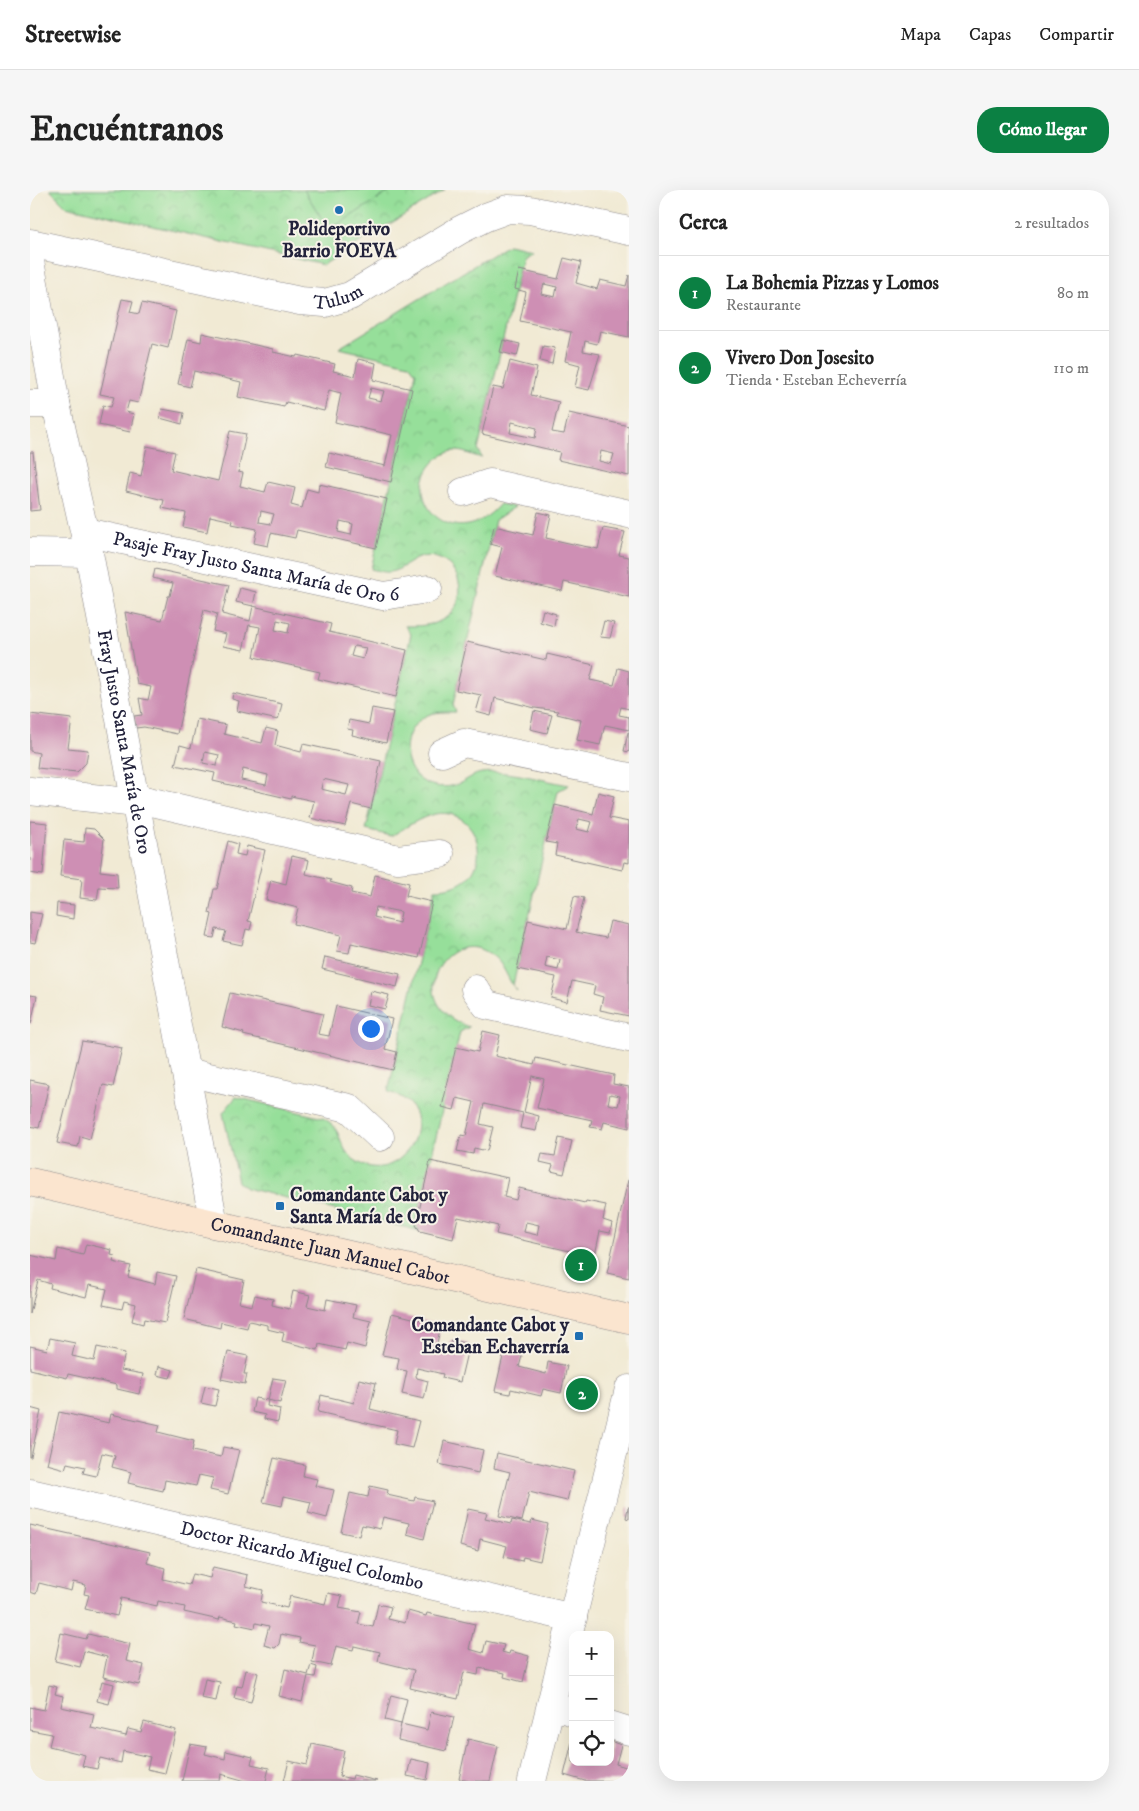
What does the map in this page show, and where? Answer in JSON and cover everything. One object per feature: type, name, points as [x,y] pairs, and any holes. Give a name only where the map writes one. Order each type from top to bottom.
[{"type":"main road","name":"Comandante Juan Manuel Cabot","points":[[30,1182],[629,1319]]},
{"type":"street","name":"Tulum","points":[[30,243],[300,301],[324,303],[350,296],[460,230],[508,209],[530,210],[629,231]]},
{"type":"street","name":"Fray Justo Santa María de Oro","points":[[30,261],[43,404],[87,543],[214,1224]]},
{"type":"street","points":[[463,492],[490,483],[629,514]]},
{"type":"street","name":"Pasaje Fray Justo Santa María de Oro 6","points":[[30,552],[87,543],[383,596],[428,589]]},
{"type":"street","points":[[442,753],[464,743],[629,777]]},
{"type":"street","points":[[30,791],[135,800],[398,859],[440,854]]},
{"type":"street","points":[[475,989],[486,1005],[629,1038]]},
{"type":"street","points":[[186,1072],[349,1108],[380,1137]]},
{"type":"street","points":[[532,1781],[562,1709],[572,1618],[629,1389]]},
{"type":"street","name":"Doctor Ricardo Miguel Colombo","points":[[30,1493],[572,1618]]},
{"type":"street","points":[[614,1726],[629,1731]]},
{"type":"green space","points":[[50,190],[445,190],[323,265],[66,206]]},
{"type":"green space","name":"Polideportivo Barrio FOEVA","points":[[304,190],[392,190],[329,230]]},
{"type":"green space","points":[[508,245],[532,250],[522,256],[478,450],[482,458],[456,451],[444,454],[436,460],[426,474],[423,490],[427,504],[436,516],[449,524],[465,525],[482,519],[500,504],[515,507],[495,520],[453,705],[456,712],[432,714],[420,720],[409,734],[406,750],[410,767],[415,774],[421,780],[434,786],[453,786],[476,775],[491,772],[513,774],[569,785],[558,791],[513,985],[493,956],[476,948],[461,949],[447,956],[438,969],[434,984],[437,1000],[448,1015],[469,1027],[460,1032],[416,1225],[420,1231],[246,1188],[238,1182],[223,1113],[236,1097],[323,1118],[333,1125],[343,1146],[352,1158],[370,1167],[387,1166],[401,1158],[411,1145],[417,1129],[415,1114],[406,1101],[388,1092],[435,889],[456,885],[469,876],[477,863],[478,848],[474,834],[465,822],[452,815],[435,814],[429,816],[418,820],[391,836],[366,830],[411,634],[405,626],[429,625],[442,620],[456,607],[460,589],[454,571],[448,564],[432,557],[418,558],[390,572],[371,569],[416,373],[409,364],[339,348]]},
{"type":"building","points":[[564,258],[581,262],[576,283],[597,289],[600,280],[626,286],[629,275],[629,337],[600,331],[597,344],[585,341],[583,351],[600,354],[589,390],[575,387],[580,365],[565,361],[571,332],[520,321],[526,292],[515,289],[519,270],[558,279]],"holes":[[[544,284],[557,287],[555,297],[541,294]]]},
{"type":"building","points":[[122,299],[133,301],[130,312],[139,314],[142,303],[176,311],[168,348],[152,344],[138,403],[129,401],[126,412],[134,414],[130,432],[99,425],[103,405],[111,407],[114,397],[100,394]]},
{"type":"building","points":[[202,333],[273,349],[273,352],[296,357],[297,355],[335,364],[333,371],[355,376],[358,359],[376,363],[373,380],[412,389],[391,482],[326,467],[329,453],[385,466],[392,435],[335,422],[341,393],[329,390],[324,411],[286,402],[284,407],[238,397],[241,382],[194,371],[190,387],[178,384],[188,339],[201,342]],"holes":[[[371,388],[384,391],[381,401],[368,398]]]},
{"type":"building","points":[[503,340],[520,344],[517,356],[500,352]]},
{"type":"building","points":[[543,346],[555,348],[552,364],[540,361]]},
{"type":"building","points":[[510,361],[537,368],[531,395],[559,402],[552,432],[564,434],[569,413],[629,426],[629,476],[558,460],[560,452],[482,434],[493,387],[503,389]],"holes":[[[512,422],[537,428],[535,438],[510,433]],[[601,451],[614,454],[611,464],[599,461]]]},
{"type":"building","points":[[162,409],[184,413],[182,424],[160,418]]},
{"type":"building","points":[[230,431],[246,434],[238,472],[243,473],[240,486],[265,492],[268,482],[295,488],[291,505],[302,508],[307,489],[318,492],[319,484],[387,499],[376,548],[297,530],[295,538],[271,533],[268,546],[254,543],[257,529],[232,524],[233,521],[210,516],[207,532],[183,527],[186,513],[162,508],[164,500],[126,491],[130,473],[141,476],[147,446],[175,452],[171,470],[218,481]],"holes":[[[261,511],[274,514],[271,524],[259,522]],[[340,521],[353,524],[351,535],[338,532]]]},
{"type":"building","points":[[30,452],[33,452],[40,510],[30,511]]},
{"type":"building","points":[[538,512],[551,515],[546,538],[598,549],[603,528],[625,532],[619,555],[629,557],[629,597],[564,582],[562,591],[495,576],[502,547],[490,544],[494,526],[533,535]]},
{"type":"building","points":[[155,569],[229,585],[222,614],[250,621],[253,606],[331,624],[329,632],[407,650],[396,697],[318,679],[320,672],[254,657],[260,627],[249,625],[243,650],[223,646],[226,634],[213,631],[217,614],[204,610],[177,734],[144,727],[136,728],[134,716],[142,715],[139,698],[148,700],[151,687],[137,684],[125,612],[162,620],[173,583],[153,578]],"holes":[[[277,620],[290,623],[288,633],[275,630]],[[354,646],[366,648],[363,659],[351,656]]]},
{"type":"building","points":[[240,588],[256,592],[253,606],[236,602]]},
{"type":"building","points":[[543,610],[556,614],[554,626],[540,622]]},
{"type":"building","points":[[604,621],[614,623],[610,638],[600,637]]},
{"type":"building","points":[[467,642],[546,660],[547,654],[594,665],[590,680],[614,685],[618,668],[629,671],[629,709],[621,707],[619,715],[629,717],[629,730],[605,725],[600,745],[577,740],[581,720],[557,714],[558,711],[535,708],[495,698],[491,716],[476,712],[481,695],[456,690]]},
{"type":"building","points":[[233,693],[282,704],[278,720],[237,711],[239,701],[232,699]]},
{"type":"building","points":[[372,708],[393,712],[386,743],[352,735],[353,730],[347,729],[349,720],[369,724]]},
{"type":"building","points":[[534,711],[552,715],[547,733],[530,729]]},
{"type":"building","points":[[30,714],[72,719],[68,748],[88,750],[86,763],[77,772],[37,768],[39,753],[30,751]]},
{"type":"building","points":[[197,719],[226,725],[224,734],[262,743],[266,728],[278,731],[275,745],[301,752],[303,744],[381,761],[371,809],[351,804],[345,826],[310,818],[314,801],[291,796],[291,799],[213,781],[215,773],[175,765],[180,745],[191,748]],"holes":[[[205,752],[219,755],[217,766],[203,763]],[[243,769],[268,775],[266,785],[241,780]],[[323,779],[349,785],[346,795],[321,789]]]},
{"type":"building","points":[[629,732],[629,752],[624,751]]},
{"type":"building","points":[[598,792],[614,796],[609,818],[629,822],[629,863],[624,862],[622,870],[555,855],[557,844],[546,842],[555,805],[593,814]],"holes":[[[579,819],[592,822],[589,832],[576,829]]]},
{"type":"building","points":[[30,821],[47,823],[43,875],[30,873]]},
{"type":"building","points":[[85,828],[94,829],[104,839],[100,871],[117,873],[118,888],[99,887],[97,900],[80,898],[82,879],[60,876],[64,840],[84,842]]},
{"type":"building","points":[[228,841],[238,844],[236,854],[245,856],[247,846],[265,850],[248,921],[252,922],[250,930],[246,929],[242,945],[223,941],[226,931],[216,929],[214,938],[207,937],[212,914],[209,913],[214,889],[217,889]]},
{"type":"building","points":[[292,856],[309,860],[306,874],[331,880],[330,882],[352,888],[351,893],[370,897],[375,875],[409,883],[406,896],[432,902],[419,958],[351,943],[349,953],[337,951],[341,935],[294,924],[298,908],[266,900],[271,880],[286,884]],"holes":[[[376,907],[401,912],[399,923],[374,917]]]},
{"type":"building","points":[[574,896],[584,898],[576,932],[606,938],[610,921],[629,925],[629,1016],[600,1010],[603,997],[593,994],[595,986],[572,981],[567,1002],[551,998],[556,977],[517,969],[528,920],[567,929]],"holes":[[[547,957],[560,960],[558,970],[545,967]]]},
{"type":"building","points":[[57,903],[74,905],[73,919],[56,916]]},
{"type":"building","points":[[30,912],[42,914],[35,943],[30,942]]},
{"type":"building","points":[[325,957],[400,974],[397,987],[322,969]]},
{"type":"building","points":[[371,991],[389,995],[385,1009],[368,1005]]},
{"type":"building","points":[[230,993],[323,1014],[318,1034],[329,1036],[336,1006],[392,1019],[385,1049],[397,1052],[393,1070],[243,1035],[244,1033],[222,1027]]},
{"type":"building","points":[[30,995],[37,996],[31,1024],[30,1024]]},
{"type":"building","points":[[483,1031],[500,1035],[495,1056],[534,1065],[536,1058],[614,1075],[613,1084],[629,1087],[629,1128],[604,1122],[602,1129],[590,1127],[592,1120],[537,1108],[544,1079],[532,1076],[524,1112],[539,1116],[536,1131],[520,1128],[523,1113],[484,1104],[480,1124],[493,1127],[487,1151],[474,1148],[473,1154],[457,1151],[461,1135],[466,1136],[474,1102],[457,1098],[454,1110],[442,1107],[456,1047],[478,1052]],"holes":[[[610,1094],[620,1096],[618,1106],[608,1104]]]},
{"type":"building","points":[[82,1041],[122,1048],[113,1087],[103,1085],[90,1139],[80,1136],[78,1147],[57,1143]]},
{"type":"building","points":[[30,1080],[49,1084],[39,1128],[30,1126]]},
{"type":"building","points":[[559,1138],[572,1141],[564,1174],[551,1171],[553,1165],[540,1162],[542,1154],[555,1156]]},
{"type":"building","points":[[430,1161],[508,1178],[504,1197],[516,1200],[519,1188],[585,1203],[586,1201],[606,1205],[603,1220],[612,1223],[610,1233],[600,1231],[592,1270],[571,1265],[574,1252],[496,1234],[498,1226],[458,1217],[453,1239],[420,1231],[416,1225]],"holes":[[[526,1222],[539,1225],[537,1235],[524,1232]]]},
{"type":"building","points":[[629,1180],[629,1278],[607,1273]]},
{"type":"building","points":[[86,1244],[112,1250],[111,1255],[115,1256],[113,1262],[131,1266],[128,1277],[155,1284],[157,1272],[176,1276],[165,1323],[144,1319],[143,1324],[132,1321],[136,1304],[124,1301],[122,1309],[103,1305],[107,1289],[89,1285],[86,1297],[50,1288],[51,1284],[38,1280],[30,1314],[30,1255],[56,1261],[58,1249],[83,1255]]},
{"type":"building","points":[[196,1269],[244,1280],[239,1303],[252,1306],[255,1295],[273,1299],[272,1305],[289,1309],[293,1291],[310,1295],[307,1306],[325,1310],[327,1299],[356,1305],[353,1317],[371,1321],[365,1348],[347,1343],[345,1350],[319,1344],[318,1350],[282,1341],[284,1333],[267,1329],[267,1325],[249,1321],[247,1328],[221,1322],[220,1328],[184,1319]]},
{"type":"building","points":[[392,1313],[441,1325],[436,1348],[448,1351],[451,1340],[469,1344],[460,1382],[442,1378],[443,1374],[417,1368],[417,1378],[428,1381],[424,1399],[402,1394],[407,1371],[397,1369],[399,1358],[382,1355]]},
{"type":"building","points":[[50,1338],[75,1343],[72,1356],[94,1361],[97,1347],[125,1353],[121,1370],[143,1374],[139,1394],[117,1389],[117,1385],[68,1374],[67,1378],[30,1369],[30,1346],[47,1350]]},
{"type":"building","points":[[228,1352],[248,1356],[244,1374],[247,1374],[245,1384],[221,1379]]},
{"type":"building","points":[[504,1352],[522,1356],[519,1367],[546,1374],[548,1362],[567,1366],[561,1393],[543,1389],[541,1396],[511,1389],[510,1394],[495,1391]]},
{"type":"building","points":[[159,1366],[173,1370],[170,1378],[157,1375]]},
{"type":"building","points":[[273,1378],[286,1380],[280,1403],[268,1400]]},
{"type":"building","points":[[359,1379],[376,1383],[370,1409],[419,1421],[412,1448],[394,1444],[397,1430],[318,1412],[321,1395],[354,1403]]},
{"type":"building","points":[[205,1386],[219,1389],[215,1406],[201,1403]]},
{"type":"building","points":[[255,1398],[268,1400],[267,1406],[280,1409],[278,1422],[264,1419],[265,1415],[252,1412]]},
{"type":"building","points":[[30,1408],[41,1411],[31,1457],[30,1457]]},
{"type":"building","points":[[59,1412],[109,1423],[111,1414],[160,1425],[158,1432],[194,1441],[192,1451],[221,1457],[223,1447],[239,1450],[228,1494],[210,1490],[213,1478],[199,1475],[196,1486],[165,1480],[163,1491],[128,1483],[131,1472],[112,1467],[115,1456],[102,1453],[96,1476],[83,1473],[85,1467],[67,1463],[65,1469],[47,1464]]},
{"type":"building","points":[[444,1441],[483,1450],[478,1473],[439,1464]]},
{"type":"building","points":[[497,1453],[574,1471],[567,1501],[529,1492],[522,1521],[499,1516],[510,1472],[494,1468]]},
{"type":"building","points":[[274,1458],[305,1465],[303,1476],[317,1479],[315,1486],[334,1490],[327,1518],[308,1513],[311,1502],[284,1496],[282,1506],[263,1502]]},
{"type":"building","points":[[370,1486],[388,1490],[387,1495],[414,1501],[415,1497],[433,1501],[424,1539],[407,1534],[409,1523],[383,1517],[380,1529],[362,1525],[359,1536],[341,1532],[350,1493],[368,1497]]},
{"type":"building","points":[[629,1507],[629,1519],[626,1518]]},
{"type":"building","points":[[468,1509],[487,1513],[485,1518],[511,1524],[512,1520],[531,1524],[532,1520],[548,1524],[540,1561],[523,1557],[522,1561],[504,1557],[507,1546],[480,1539],[478,1551],[460,1546]]},
{"type":"building","points":[[30,1525],[150,1552],[147,1563],[165,1568],[163,1579],[189,1585],[192,1574],[210,1578],[213,1567],[248,1575],[246,1586],[263,1590],[261,1602],[287,1608],[290,1596],[325,1604],[328,1593],[342,1596],[339,1608],[361,1612],[358,1624],[373,1627],[378,1604],[391,1607],[388,1619],[405,1623],[408,1611],[426,1616],[427,1613],[475,1624],[469,1649],[483,1653],[486,1641],[504,1645],[502,1652],[509,1654],[510,1651],[529,1656],[523,1682],[504,1677],[505,1673],[479,1668],[478,1675],[464,1672],[458,1699],[410,1688],[414,1670],[378,1661],[380,1652],[354,1646],[353,1650],[336,1646],[331,1666],[312,1662],[315,1645],[299,1642],[300,1638],[281,1634],[279,1644],[275,1648],[264,1645],[269,1626],[256,1623],[255,1628],[236,1624],[237,1621],[220,1617],[219,1620],[184,1612],[185,1607],[158,1601],[157,1606],[121,1598],[117,1616],[85,1609],[89,1595],[84,1594],[86,1585],[73,1582],[71,1591],[39,1583],[36,1594],[30,1592]]},
{"type":"building","points":[[61,1633],[86,1639],[88,1634],[130,1644],[126,1661],[144,1665],[139,1685],[103,1677],[107,1657],[84,1651],[80,1667],[55,1661]]},
{"type":"building","points":[[311,1665],[317,1667],[315,1677],[308,1676],[302,1702],[279,1696],[285,1669],[308,1675]]},
{"type":"building","points":[[246,1670],[258,1673],[251,1702],[234,1698],[237,1686],[242,1687]]},
{"type":"building","points":[[205,1679],[220,1682],[216,1701],[201,1698]]},
{"type":"building","points":[[102,1681],[114,1684],[109,1704],[97,1701]]},
{"type":"building","points":[[49,1685],[57,1687],[55,1694],[63,1696],[61,1707],[94,1714],[91,1728],[126,1736],[128,1729],[141,1732],[144,1722],[176,1730],[165,1773],[147,1769],[150,1757],[123,1751],[121,1763],[100,1758],[97,1769],[82,1766],[85,1755],[49,1746],[52,1734],[30,1730],[30,1707],[44,1710]]},
{"type":"building","points":[[391,1695],[407,1699],[401,1724],[385,1720]]},
{"type":"building","points":[[431,1712],[454,1717],[446,1751],[398,1740],[401,1724],[427,1730]]},
{"type":"building","points":[[468,1739],[498,1746],[490,1781],[459,1779]]},
{"type":"building","points":[[614,1742],[621,1745],[616,1764],[629,1768],[629,1781],[585,1781],[564,1775],[569,1754],[569,1766],[614,1766]]},
{"type":"building","points":[[190,1744],[207,1747],[205,1754],[225,1759],[226,1751],[253,1757],[251,1764],[269,1768],[266,1781],[246,1781],[221,1774],[220,1781],[182,1781]]},
{"type":"building","points":[[312,1744],[344,1751],[339,1776],[352,1779],[353,1775],[377,1781],[284,1781],[289,1761],[307,1765]]},
{"type":"building","points":[[411,1759],[430,1763],[427,1780],[407,1776]]},
{"type":"place","name":"Polideportivo Barrio FOEVA","points":[[339,210]]},
{"type":"place","name":"Comandante Cabot y Santa María de Oro","points":[[280,1206]]},
{"type":"place","name":"La Bohemia Pizzas y Lomos","points":[[581,1265]]},
{"type":"place","name":"Comandante Cabot y Esteban Echaverría","points":[[579,1336]]},
{"type":"place","name":"Vivero Don Josesito","points":[[582,1394]]}]
